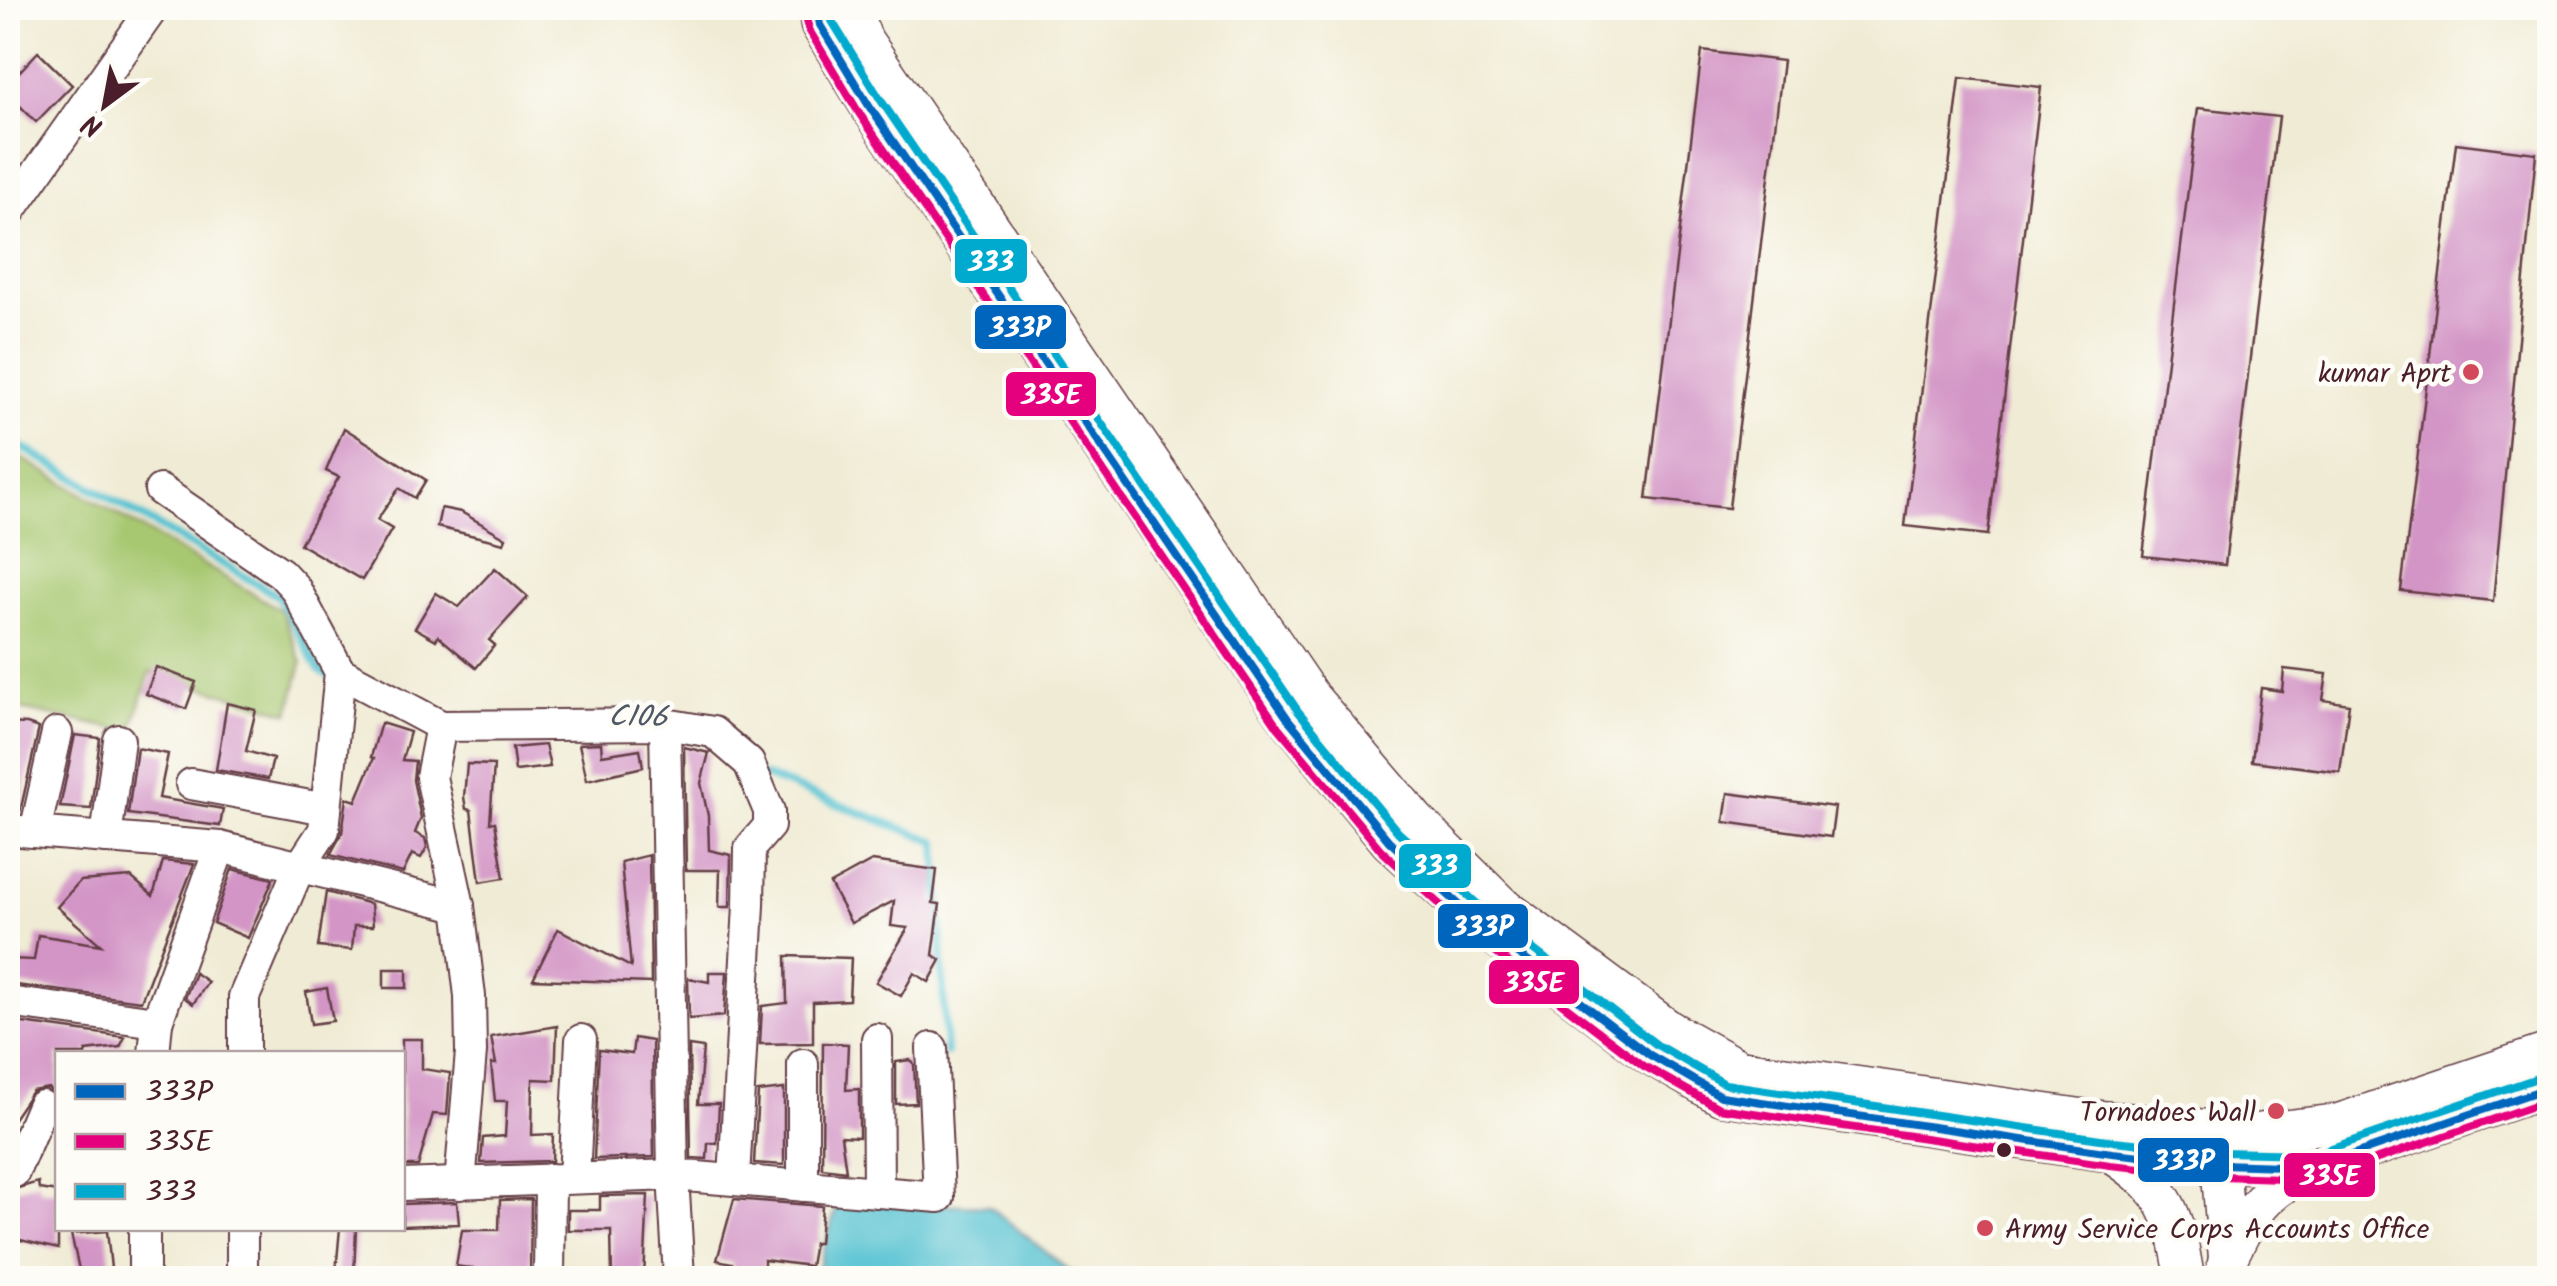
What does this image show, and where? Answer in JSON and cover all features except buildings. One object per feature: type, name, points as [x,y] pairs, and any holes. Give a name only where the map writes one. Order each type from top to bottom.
[{"type":"main road","points":[[817,8],[820,25],[870,106],[1288,719],[1389,842],[1488,930],[1650,1055],[1721,1096],[2112,1153],[2218,1148],[2269,1133],[2338,1124],[2550,1052]]},
{"type":"main road","points":[[850,8],[864,41],[1311,698],[1416,821],[1501,905],[1668,1029],[1739,1069],[2088,1119],[2316,1167]]},
{"type":"main road","points":[[2226,1268],[2252,1212],[2272,1190],[2316,1167],[2550,1087]]},
{"type":"main road","points":[[2218,1148],[2226,1268]]},
{"type":"main road","points":[[2112,1153],[2143,1173],[2167,1203],[2185,1278]]},
{"type":"street","points":[[8,214],[153,8]]},
{"type":"street","points":[[160,490],[281,573],[295,588],[340,672],[439,733],[664,724],[713,732],[748,763],[769,810],[769,826],[750,848],[734,1179]]},
{"type":"street","points":[[244,1051],[244,997],[299,868],[324,830],[340,672]]},
{"type":"street","points":[[664,724],[673,1175],[679,1278]]},
{"type":"street","points":[[56,733],[21,831],[220,848],[458,906]]},
{"type":"street","points":[[439,733],[431,776],[458,906],[470,996],[471,1052],[460,1184]]},
{"type":"street","points":[[106,838],[119,740]]},
{"type":"street","points":[[191,784],[326,808]]},
{"type":"street","points":[[154,1051],[157,1022],[220,848]]},
{"type":"street","points":[[8,1002],[157,1022]]},
{"type":"street","points":[[877,1039],[878,1192]]},
{"type":"street","points":[[549,1278],[581,1040]]},
{"type":"street","points":[[405,1186],[673,1175],[939,1197],[932,1048]]},
{"type":"street","points":[[803,1064],[804,1186]]},
{"type":"street","points":[[8,1172],[14,1172],[42,1106]]},
{"type":"street","points":[[144,1231],[144,1278]]},
{"type":"street","points":[[242,1231],[242,1278]]},
{"type":"green space","points":[[8,450],[281,610],[302,663],[289,713],[150,672],[131,732],[11,707],[15,675],[8,673]]},
{"type":"water","points":[[838,1201],[989,1206],[1078,1278],[816,1278]]},
{"type":"waterway","name":"C106","points":[[8,439],[278,596],[319,670],[330,676]]},
{"type":"waterway","name":"C106","points":[[764,776],[937,842],[946,1053]]},
{"type":"transit line","name":"333P","points":[[817,8],[820,25],[869,106],[1288,719],[1389,841],[1487,930],[1650,1055],[1721,1096],[2112,1153],[2220,1164],[2316,1167],[2550,1087]]},
{"type":"transit line","name":"333","points":[[830,8],[832,21],[880,99],[1298,711],[1398,832],[1495,920],[1657,1045],[1725,1084],[2114,1141],[2221,1152],[2314,1154],[2546,1075]]},
{"type":"transit line","name":"335E","points":[[805,10],[809,30],[859,113],[1278,727],[1381,850],[1479,940],[1644,1066],[1719,1108],[2110,1165],[2220,1176],[2319,1179],[2550,1100]]},
{"type":"place","name":"kumar Aprt","points":[[2471,372]]},
{"type":"place","name":"Tornadoes Wall","points":[[2276,1111]]},
{"type":"place","name":"Army Service Corps Accounts Office","points":[[1985,1228]]}]
